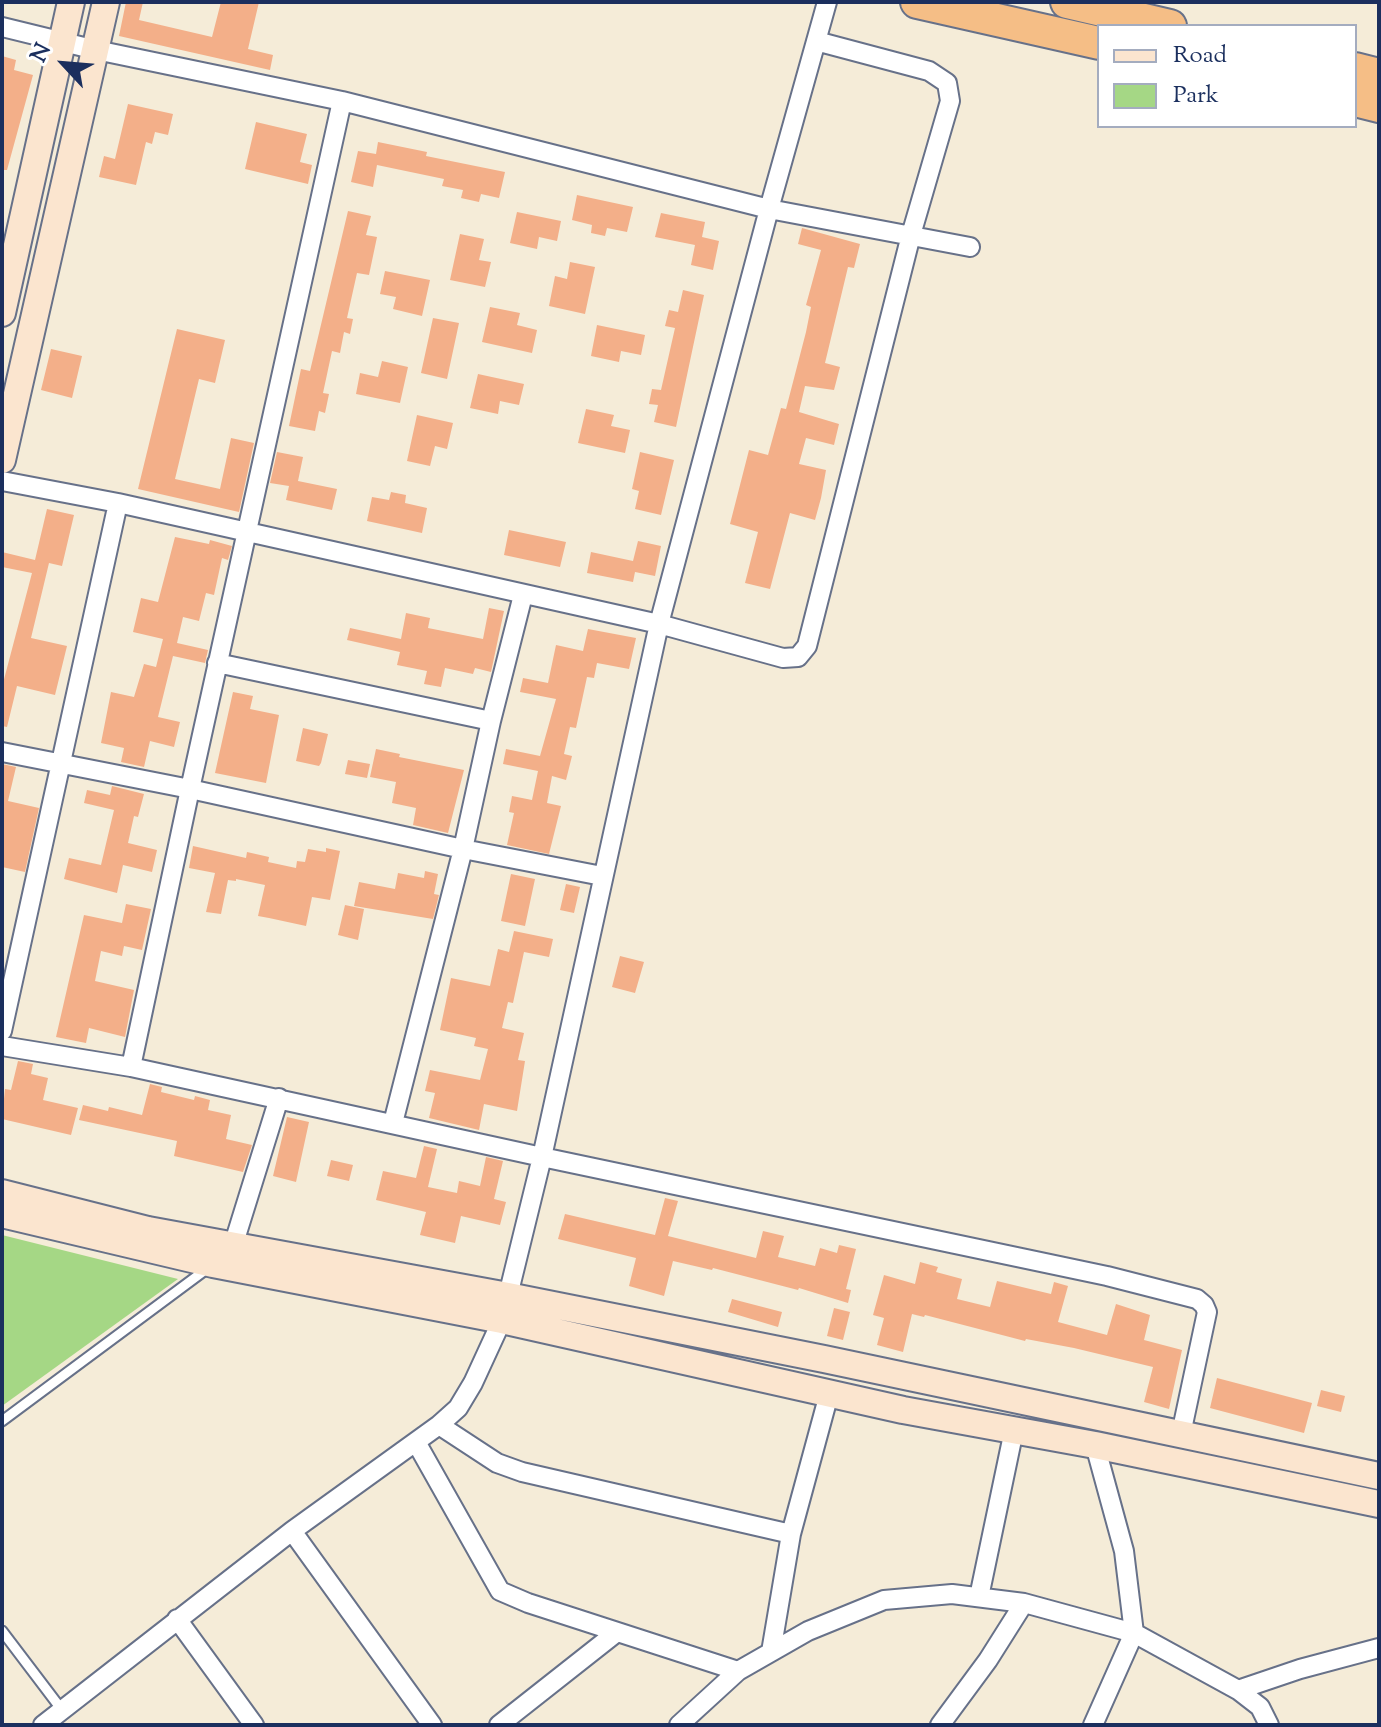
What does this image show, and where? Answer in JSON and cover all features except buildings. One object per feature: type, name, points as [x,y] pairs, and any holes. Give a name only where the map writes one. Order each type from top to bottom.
[{"type":"highway","points":[[917,2],[1097,43]]},
{"type":"highway","points":[[1067,2],[1161,24]]},
{"type":"highway","points":[[1357,70],[1379,75]]},
{"type":"highway","points":[[1357,100],[1379,106]]},
{"type":"main road","points":[[4,296],[71,2]]},
{"type":"main road","points":[[2,460],[106,2]]},
{"type":"main road","points":[[2,1193],[148,1230],[233,1246],[505,1308],[829,1394],[1379,1504]]},
{"type":"main road","points":[[2,1214],[213,1264],[505,1308],[1181,1434],[1379,1476]]},
{"type":"street","points":[[43,1725],[292,1531],[439,1425],[458,1408],[473,1383],[505,1308],[542,1157],[659,624],[827,2]]},
{"type":"street","points":[[2,27],[96,50],[342,101],[769,209],[970,247]]},
{"type":"street","points":[[2,481],[118,503],[659,624],[783,658],[798,657],[807,646],[911,235],[950,101],[947,83],[929,71],[816,41]]},
{"type":"street","points":[[131,1067],[342,101]]},
{"type":"street","points":[[4,296],[38,294]]},
{"type":"street","points":[[2,1031],[118,503]]},
{"type":"street","points":[[393,1123],[463,849],[523,595]]},
{"type":"street","points":[[217,663],[491,721]]},
{"type":"street","points":[[2,752],[602,876]]},
{"type":"street","points":[[2,1046],[131,1067],[279,1098],[542,1157],[1107,1276],[1197,1299],[1207,1312],[1181,1434]]},
{"type":"street","points":[[213,1264],[233,1246],[279,1098]]},
{"type":"street","points":[[771,1652],[791,1534],[829,1394]]},
{"type":"street","points":[[439,1425],[497,1463],[522,1472],[791,1534]]},
{"type":"street","points":[[979,1597],[1014,1430]]},
{"type":"street","points":[[416,1442],[500,1591],[528,1603],[738,1671]]},
{"type":"street","points":[[1093,1725],[1134,1633],[1124,1551],[1095,1445]]},
{"type":"street","points":[[292,1531],[432,1725]]},
{"type":"street","points":[[679,1725],[738,1671],[808,1631],[884,1600],[952,1594],[1024,1603],[1134,1633],[1238,1690],[1260,1707],[1269,1725]]},
{"type":"street","points":[[940,1725],[988,1660],[1024,1603]]},
{"type":"street","points":[[177,1619],[254,1725]]},
{"type":"street","points":[[499,1725],[617,1632]]},
{"type":"street","points":[[1238,1690],[1379,1648]]},
{"type":"lane","points":[[2,1421],[213,1264]]},
{"type":"lane","points":[[2,1631],[62,1710]]},
{"type":"green space","points":[[2,1235],[178,1279],[2,1406]]}]
